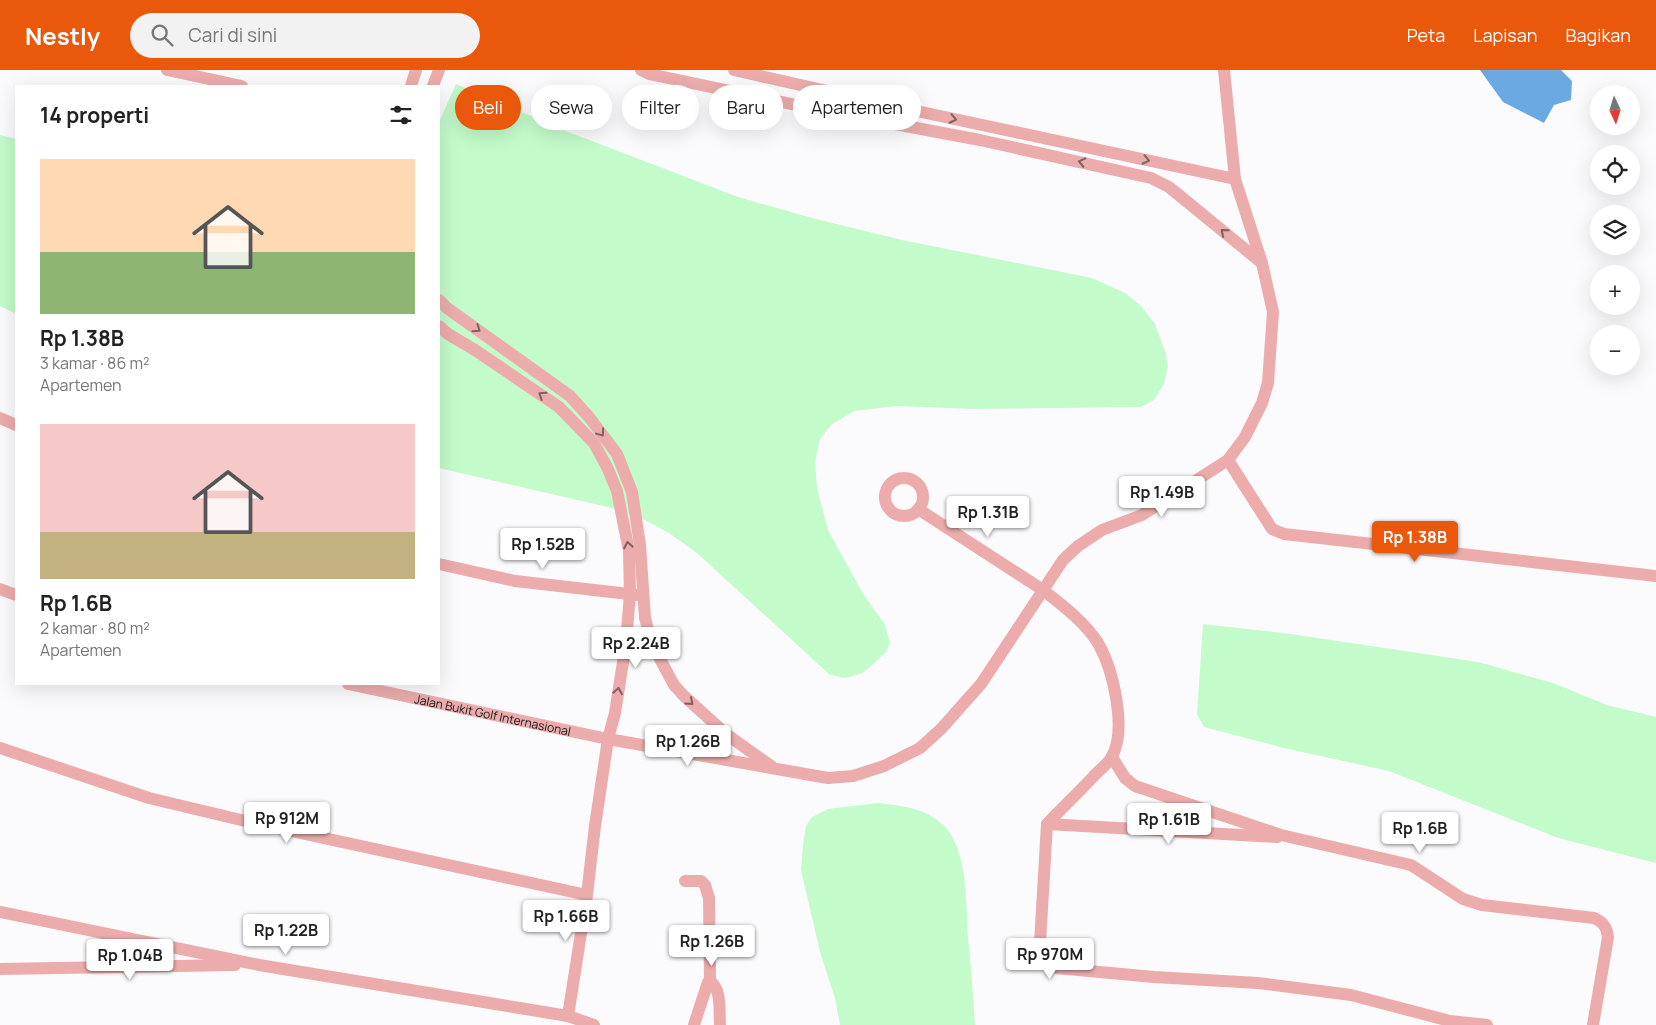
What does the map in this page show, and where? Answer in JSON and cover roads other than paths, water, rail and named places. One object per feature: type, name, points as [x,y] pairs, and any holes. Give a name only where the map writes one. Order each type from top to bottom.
[{"type":"street","points":[[167,70],[237,85]]},
{"type":"street","points":[[410,85],[416,70]]},
{"type":"street","points":[[433,85],[439,70]]},
{"type":"street","points":[[641,70],[649,74],[820,110],[980,140],[1150,178],[1169,187],[1262,263]]},
{"type":"street","points":[[734,70],[1235,179]]},
{"type":"street","points":[[1224,70],[1235,179],[1262,263],[1273,312],[1268,383],[1254,420],[1245,437],[1228,460],[1272,529],[1284,534],[1656,576]]},
{"type":"street","points":[[440,301],[447,308],[570,396],[589,417],[617,454],[632,492],[640,545],[637,595],[626,643],[615,713],[608,739],[587,895],[568,1016]]},
{"type":"street","points":[[440,327],[559,407],[594,444],[607,467],[617,491],[637,595],[652,644],[674,685],[726,734],[773,768]]},
{"type":"street","points":[[0,418],[15,425]]},
{"type":"street","name":"Jalan Bukit Golf Internasional","points":[[353,685],[608,739],[828,778],[853,776],[884,766],[920,748],[941,728],[981,684],[1063,560],[1078,546],[1102,530],[1142,515],[1228,460]]},
{"type":"street","points":[[918,509],[1043,590],[1077,619],[1097,643],[1111,673],[1118,709],[1118,728],[1112,757],[1047,824],[1040,943],[1044,959],[1050,965],[1056,968],[1154,977],[1267,984],[1351,995],[1450,1021],[1488,1025]]},
{"type":"street","points":[[440,564],[515,581],[637,595]]},
{"type":"street","points":[[0,589],[15,595]]},
{"type":"street","points":[[0,748],[149,798],[241,820],[587,895]]},
{"type":"street","points":[[1112,757],[1125,778],[1135,786],[1282,835],[1411,864],[1472,903],[1482,906],[1594,918],[1601,921],[1607,930],[1608,937],[1593,1025]]},
{"type":"street","points":[[1047,824],[1268,838],[1282,835]]},
{"type":"street","points":[[685,881],[701,881],[707,889],[709,898],[710,981],[705,990],[694,1025]]},
{"type":"street","points":[[0,912],[259,965],[568,1016],[594,1025]]},
{"type":"street","points":[[0,968],[259,965]]},
{"type":"street","points":[[710,981],[716,985],[718,991],[720,1025]]},
{"type":"water","points":[[1480,70],[1561,70],[1572,81],[1571,100],[1554,105],[1544,123],[1503,102]]}]
